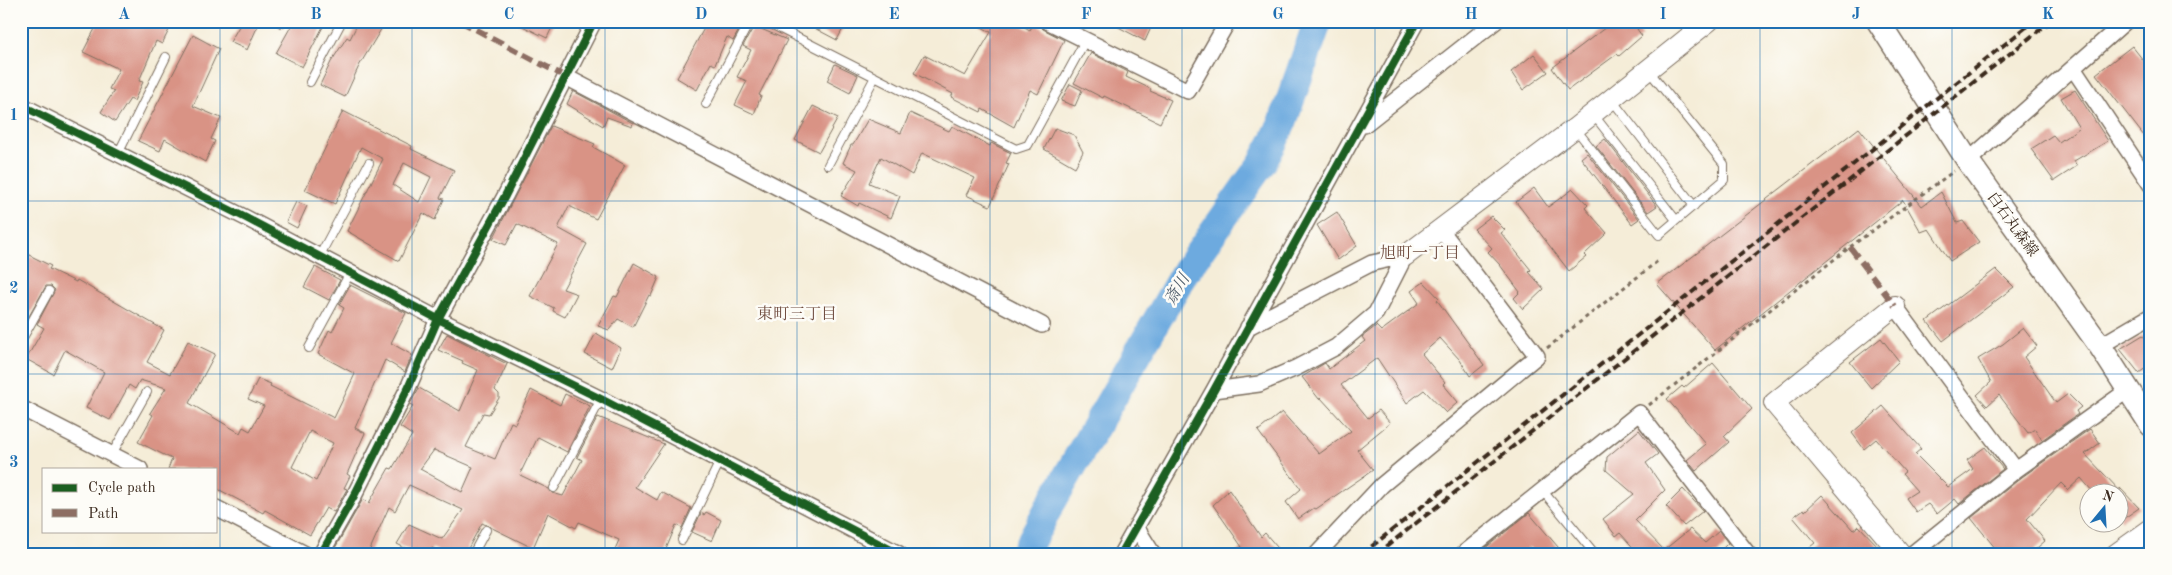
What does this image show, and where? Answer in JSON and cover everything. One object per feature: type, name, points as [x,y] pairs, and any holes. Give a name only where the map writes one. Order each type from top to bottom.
[{"type":"main road","name":"白石丸森線","points":[[1878,21],[1968,161],[2100,346],[2151,425]]},
{"type":"street","points":[[321,554],[354,496],[408,388],[438,319],[594,21]]},
{"type":"street","points":[[1046,21],[1085,42],[1188,91],[1228,21]]},
{"type":"street","points":[[1121,554],[1359,129],[1417,21]]},
{"type":"street","points":[[1359,129],[1496,21]]},
{"type":"street","points":[[1248,327],[1372,263],[1405,256],[1576,128],[1709,21]]},
{"type":"street","points":[[1968,161],[2126,21]]},
{"type":"street","points":[[2073,68],[2151,185]]},
{"type":"street","points":[[566,77],[1042,325]]},
{"type":"street","points":[[21,105],[438,319],[601,399],[898,554]]},
{"type":"street","points":[[1317,554],[1382,485],[1537,356],[1441,230]]},
{"type":"street","points":[[1214,390],[1259,384],[1296,368],[1336,347],[1376,313],[1405,256]]},
{"type":"street","points":[[1901,554],[1774,403],[1895,306],[2016,470]]},
{"type":"street","points":[[2100,346],[2151,316]]},
{"type":"street","points":[[1912,554],[2016,470],[2128,390]]},
{"type":"street","points":[[21,408],[138,468]]},
{"type":"street","points":[[1463,554],[1639,413],[1748,554]]},
{"type":"street","points":[[218,509],[305,554]]},
{"type":"street","points":[[1136,527],[1153,554]]},
{"type":"street","points":[[2116,554],[2151,529]]},
{"type":"lane","points":[[310,82],[342,21]]},
{"type":"lane","points":[[706,104],[750,21]]},
{"type":"lane","points":[[765,21],[1016,148],[1028,145],[1085,42]]},
{"type":"lane","points":[[118,154],[166,57]]},
{"type":"lane","points":[[1576,128],[1659,235],[1724,180],[1724,164],[1649,71]]},
{"type":"lane","points":[[828,165],[875,77]]},
{"type":"lane","points":[[1612,100],[1694,206]]},
{"type":"lane","points":[[1593,114],[1676,220]]},
{"type":"lane","points":[[319,257],[368,163]]},
{"type":"lane","points":[[309,348],[350,273]]},
{"type":"lane","points":[[21,341],[49,290]]},
{"type":"lane","points":[[112,454],[147,392]]},
{"type":"lane","points":[[554,488],[601,399]]},
{"type":"lane","points":[[682,540],[720,461]]},
{"type":"lane","points":[[1542,490],[1595,554]]},
{"type":"lane","points":[[473,554],[486,530]]},
{"type":"path","points":[[1639,413],[1850,247],[1968,161]]},
{"type":"path","points":[[1537,356],[1659,260]]},
{"type":"building","points":[[99,21],[156,21],[170,28],[162,44],[156,41],[139,81],[143,82],[134,101],[130,99],[115,122],[101,112],[114,91],[109,89],[119,69],[83,52]]},
{"type":"building","points":[[242,21],[260,21],[247,50],[230,42]]},
{"type":"building","points":[[294,21],[326,21],[302,67],[276,53]]},
{"type":"building","points":[[359,21],[386,21],[359,66],[345,97],[320,85],[331,62],[347,37],[350,39]]},
{"type":"building","points":[[512,21],[555,21],[547,38]]},
{"type":"building","points":[[708,21],[744,21],[733,41],[727,37],[715,65],[711,63],[697,90],[677,78]]},
{"type":"building","points":[[801,21],[847,21],[837,40]]},
{"type":"building","points":[[970,21],[1013,21],[1030,30],[1035,21],[1043,29],[1064,40],[1038,94],[1030,90],[1014,127],[982,109],[981,112],[951,97],[953,94],[914,73],[924,55],[965,76],[991,32]]},
{"type":"building","points":[[1107,21],[1154,21],[1145,41]]},
{"type":"building","points":[[1614,21],[1648,21],[1637,29],[1642,36],[1619,56],[1617,54],[1568,90],[1552,68]]},
{"type":"building","points":[[754,26],[787,40],[759,95],[761,96],[754,114],[735,105],[747,81],[737,77],[751,50],[743,46]]},
{"type":"building","points":[[193,35],[219,49],[193,106],[221,118],[211,139],[215,141],[205,162],[165,139],[160,151],[138,141]]},
{"type":"building","points":[[2132,46],[2151,70],[2151,145],[2096,74]]},
{"type":"building","points":[[1091,53],[1128,72],[1126,77],[1151,89],[1150,91],[1171,100],[1160,123],[1074,83]]},
{"type":"building","points":[[1534,54],[1548,72],[1523,90],[1511,72]]},
{"type":"building","points":[[835,64],[858,75],[850,93],[827,81]]},
{"type":"building","points":[[1070,84],[1082,90],[1075,106],[1061,101]]},
{"type":"building","points":[[2075,90],[2108,141],[2074,161],[2077,166],[2054,181],[2031,149],[2053,135],[2059,142],[2079,128],[2061,98]]},
{"type":"building","points":[[573,91],[633,123],[632,126],[607,117],[603,126],[567,104]]},
{"type":"building","points":[[813,106],[838,118],[819,152],[795,140]]},
{"type":"building","points":[[343,111],[412,146],[411,149],[454,170],[440,198],[444,199],[435,220],[423,213],[399,261],[347,231],[383,159],[361,147],[335,204],[305,190]],"holes":[[[404,163],[431,177],[419,202],[393,185]]]},
{"type":"building","points":[[910,113],[949,131],[952,126],[990,146],[991,143],[1011,153],[1006,163],[1009,164],[990,206],[966,195],[975,178],[922,153],[912,175],[881,157],[869,183],[900,196],[891,218],[859,203],[858,206],[841,196],[857,170],[843,163],[851,145],[853,145],[868,119],[901,133]]},
{"type":"building","points":[[551,126],[595,144],[593,147],[625,165],[596,219],[569,206],[558,228],[587,244],[563,289],[577,294],[565,317],[553,311],[554,308],[530,296],[558,244],[517,224],[506,245],[493,239]]},
{"type":"building","points":[[1055,128],[1074,135],[1083,152],[1075,167],[1044,149]]},
{"type":"building","points":[[1859,128],[1922,206],[1941,192],[1957,223],[1963,221],[1979,242],[1950,261],[1929,229],[1921,232],[1903,200],[1715,350],[1657,284]]},
{"type":"building","points":[[1605,139],[1657,206],[1648,212],[1596,146]]},
{"type":"building","points":[[1587,153],[1639,219],[1632,224],[1581,158]]},
{"type":"building","points":[[1534,188],[1548,207],[1573,189],[1588,205],[1585,208],[1607,233],[1584,255],[1586,257],[1569,271],[1516,202]]},
{"type":"building","points":[[296,202],[307,206],[297,228],[286,222]]},
{"type":"building","points":[[1337,212],[1357,246],[1338,260],[1317,225]]},
{"type":"building","points":[[1491,216],[1505,230],[1501,233],[1531,270],[1529,272],[1544,289],[1523,309],[1514,298],[1520,292],[1488,252],[1492,248],[1474,229]]},
{"type":"building","points":[[21,251],[51,266],[49,269],[76,282],[77,280],[164,330],[147,362],[170,374],[188,341],[215,354],[189,403],[240,433],[243,427],[250,431],[264,406],[248,399],[258,379],[334,418],[355,374],[318,354],[329,330],[332,332],[344,308],[339,305],[350,285],[406,313],[391,343],[412,355],[405,372],[385,360],[355,428],[365,433],[347,474],[350,476],[344,488],[347,489],[334,512],[326,508],[310,535],[265,510],[263,513],[218,489],[218,468],[168,468],[172,459],[138,442],[153,415],[150,413],[166,388],[140,380],[135,389],[129,385],[110,420],[86,408],[104,372],[65,350],[53,374],[26,359],[44,328],[37,324],[55,290],[51,286],[46,286],[28,318],[21,314]],"holes":[[[310,431],[333,443],[316,481],[292,467]]]},
{"type":"building","points":[[634,263],[659,277],[651,296],[649,295],[633,327],[618,319],[609,330],[598,326],[614,296],[617,297]]},
{"type":"building","points":[[315,267],[340,280],[329,300],[304,287]]},
{"type":"building","points":[[1996,269],[2014,287],[1943,341],[1927,321]]},
{"type":"building","points":[[1424,282],[1439,298],[1437,300],[1484,365],[1470,376],[1460,360],[1440,338],[1422,354],[1445,382],[1443,384],[1458,402],[1446,413],[1424,390],[1407,403],[1377,358],[1341,385],[1368,418],[1379,410],[1390,423],[1357,450],[1373,470],[1298,519],[1286,502],[1301,489],[1258,431],[1282,412],[1319,454],[1351,431],[1320,397],[1319,399],[1302,377],[1325,363],[1329,369],[1365,341],[1362,337],[1376,326],[1381,331],[1419,303],[1411,291]]},
{"type":"building","points":[[2023,328],[2037,346],[2024,357],[2056,403],[2068,394],[2081,407],[2076,411],[2078,414],[2042,440],[2035,429],[2028,433],[1999,395],[1987,406],[1977,395],[1991,382],[1978,359],[2003,344]]},
{"type":"building","points":[[596,333],[621,348],[612,368],[585,354]]},
{"type":"building","points":[[447,334],[507,364],[495,390],[499,394],[499,398],[489,414],[483,413],[466,447],[495,459],[511,422],[515,424],[531,390],[560,405],[565,394],[590,406],[567,452],[538,437],[521,472],[520,475],[549,489],[552,493],[563,496],[582,460],[577,457],[598,417],[664,444],[635,487],[657,500],[661,492],[691,508],[682,528],[676,525],[664,554],[613,554],[619,540],[579,522],[576,528],[548,513],[533,548],[482,523],[465,554],[444,554],[432,548],[430,554],[417,554],[397,544],[409,524],[442,539],[463,510],[409,485],[395,511],[389,507],[368,554],[347,554],[335,548],[363,499],[369,503],[389,468],[392,469],[412,435],[400,427],[413,406],[410,404],[419,388],[460,411],[478,370],[438,350]],"holes":[[[434,450],[473,467],[462,492],[420,469]]]},
{"type":"building","points":[[2143,335],[2151,346],[2151,364],[2139,373],[2120,349]]},
{"type":"building","points":[[1881,338],[1899,361],[1871,388],[1850,362]]},
{"type":"building","points":[[1713,363],[1752,409],[1724,436],[1729,442],[1696,471],[1687,460],[1706,444],[1667,399],[1682,386],[1684,388]]},
{"type":"building","points":[[1883,406],[1921,449],[1915,454],[1948,487],[1973,469],[1967,460],[1985,447],[2003,469],[1959,504],[1955,499],[1937,514],[1928,504],[1916,512],[1906,498],[1917,491],[1902,474],[1905,472],[1876,439],[1864,449],[1852,433]]},
{"type":"building","points":[[2090,429],[2100,443],[2085,454],[2111,482],[2084,482],[2081,478],[2068,490],[2061,483],[2027,519],[2045,541],[2030,554],[2000,554],[1971,518],[2022,477]]},
{"type":"building","points":[[1639,430],[1658,454],[1646,463],[1665,490],[1635,520],[1664,550],[1690,529],[1705,543],[1719,531],[1728,543],[1717,554],[1639,554],[1620,533],[1616,536],[1603,519],[1634,494],[1606,470],[1607,457]]},
{"type":"building","points":[[1683,489],[1703,511],[1684,526],[1666,506]]},
{"type":"building","points":[[1229,490],[1261,537],[1265,533],[1283,554],[1235,554],[1242,547],[1213,505]]},
{"type":"building","points":[[1822,495],[1853,530],[1859,526],[1879,547],[1870,554],[1801,554],[1815,543],[1793,517],[1804,509],[1805,511]]},
{"type":"building","points":[[2130,499],[2139,508],[2130,514]]},
{"type":"building","points":[[706,512],[721,520],[712,541],[692,532],[701,513],[704,515]]},
{"type":"building","points":[[1529,513],[1564,554],[1536,554],[1530,547],[1522,554],[1478,554]]},
{"type":"waterway","name":"斎川","points":[[1024,554],[1049,507],[1183,275],[1262,163],[1283,121],[1318,21]]},
{"type":"railway","points":[[1362,554],[2034,21]]},
{"type":"railway","points":[[1377,554],[2051,21]]},
{"type":"marked path","points":[[460,21],[566,77]]},
{"type":"marked path","points":[[1850,247],[1895,306]]},
{"type":"cycle path","points":[[321,554],[354,496],[408,388],[438,319],[505,196],[594,21]]},
{"type":"cycle path","points":[[1121,554],[1214,390],[1417,21]]},
{"type":"cycle path","points":[[21,105],[246,218],[438,319],[601,399],[899,554]]},
{"type":"district","name":"旭町一丁目","points":[[1420,252]]},
{"type":"district","name":"東町三丁目","points":[[797,313]]}]
